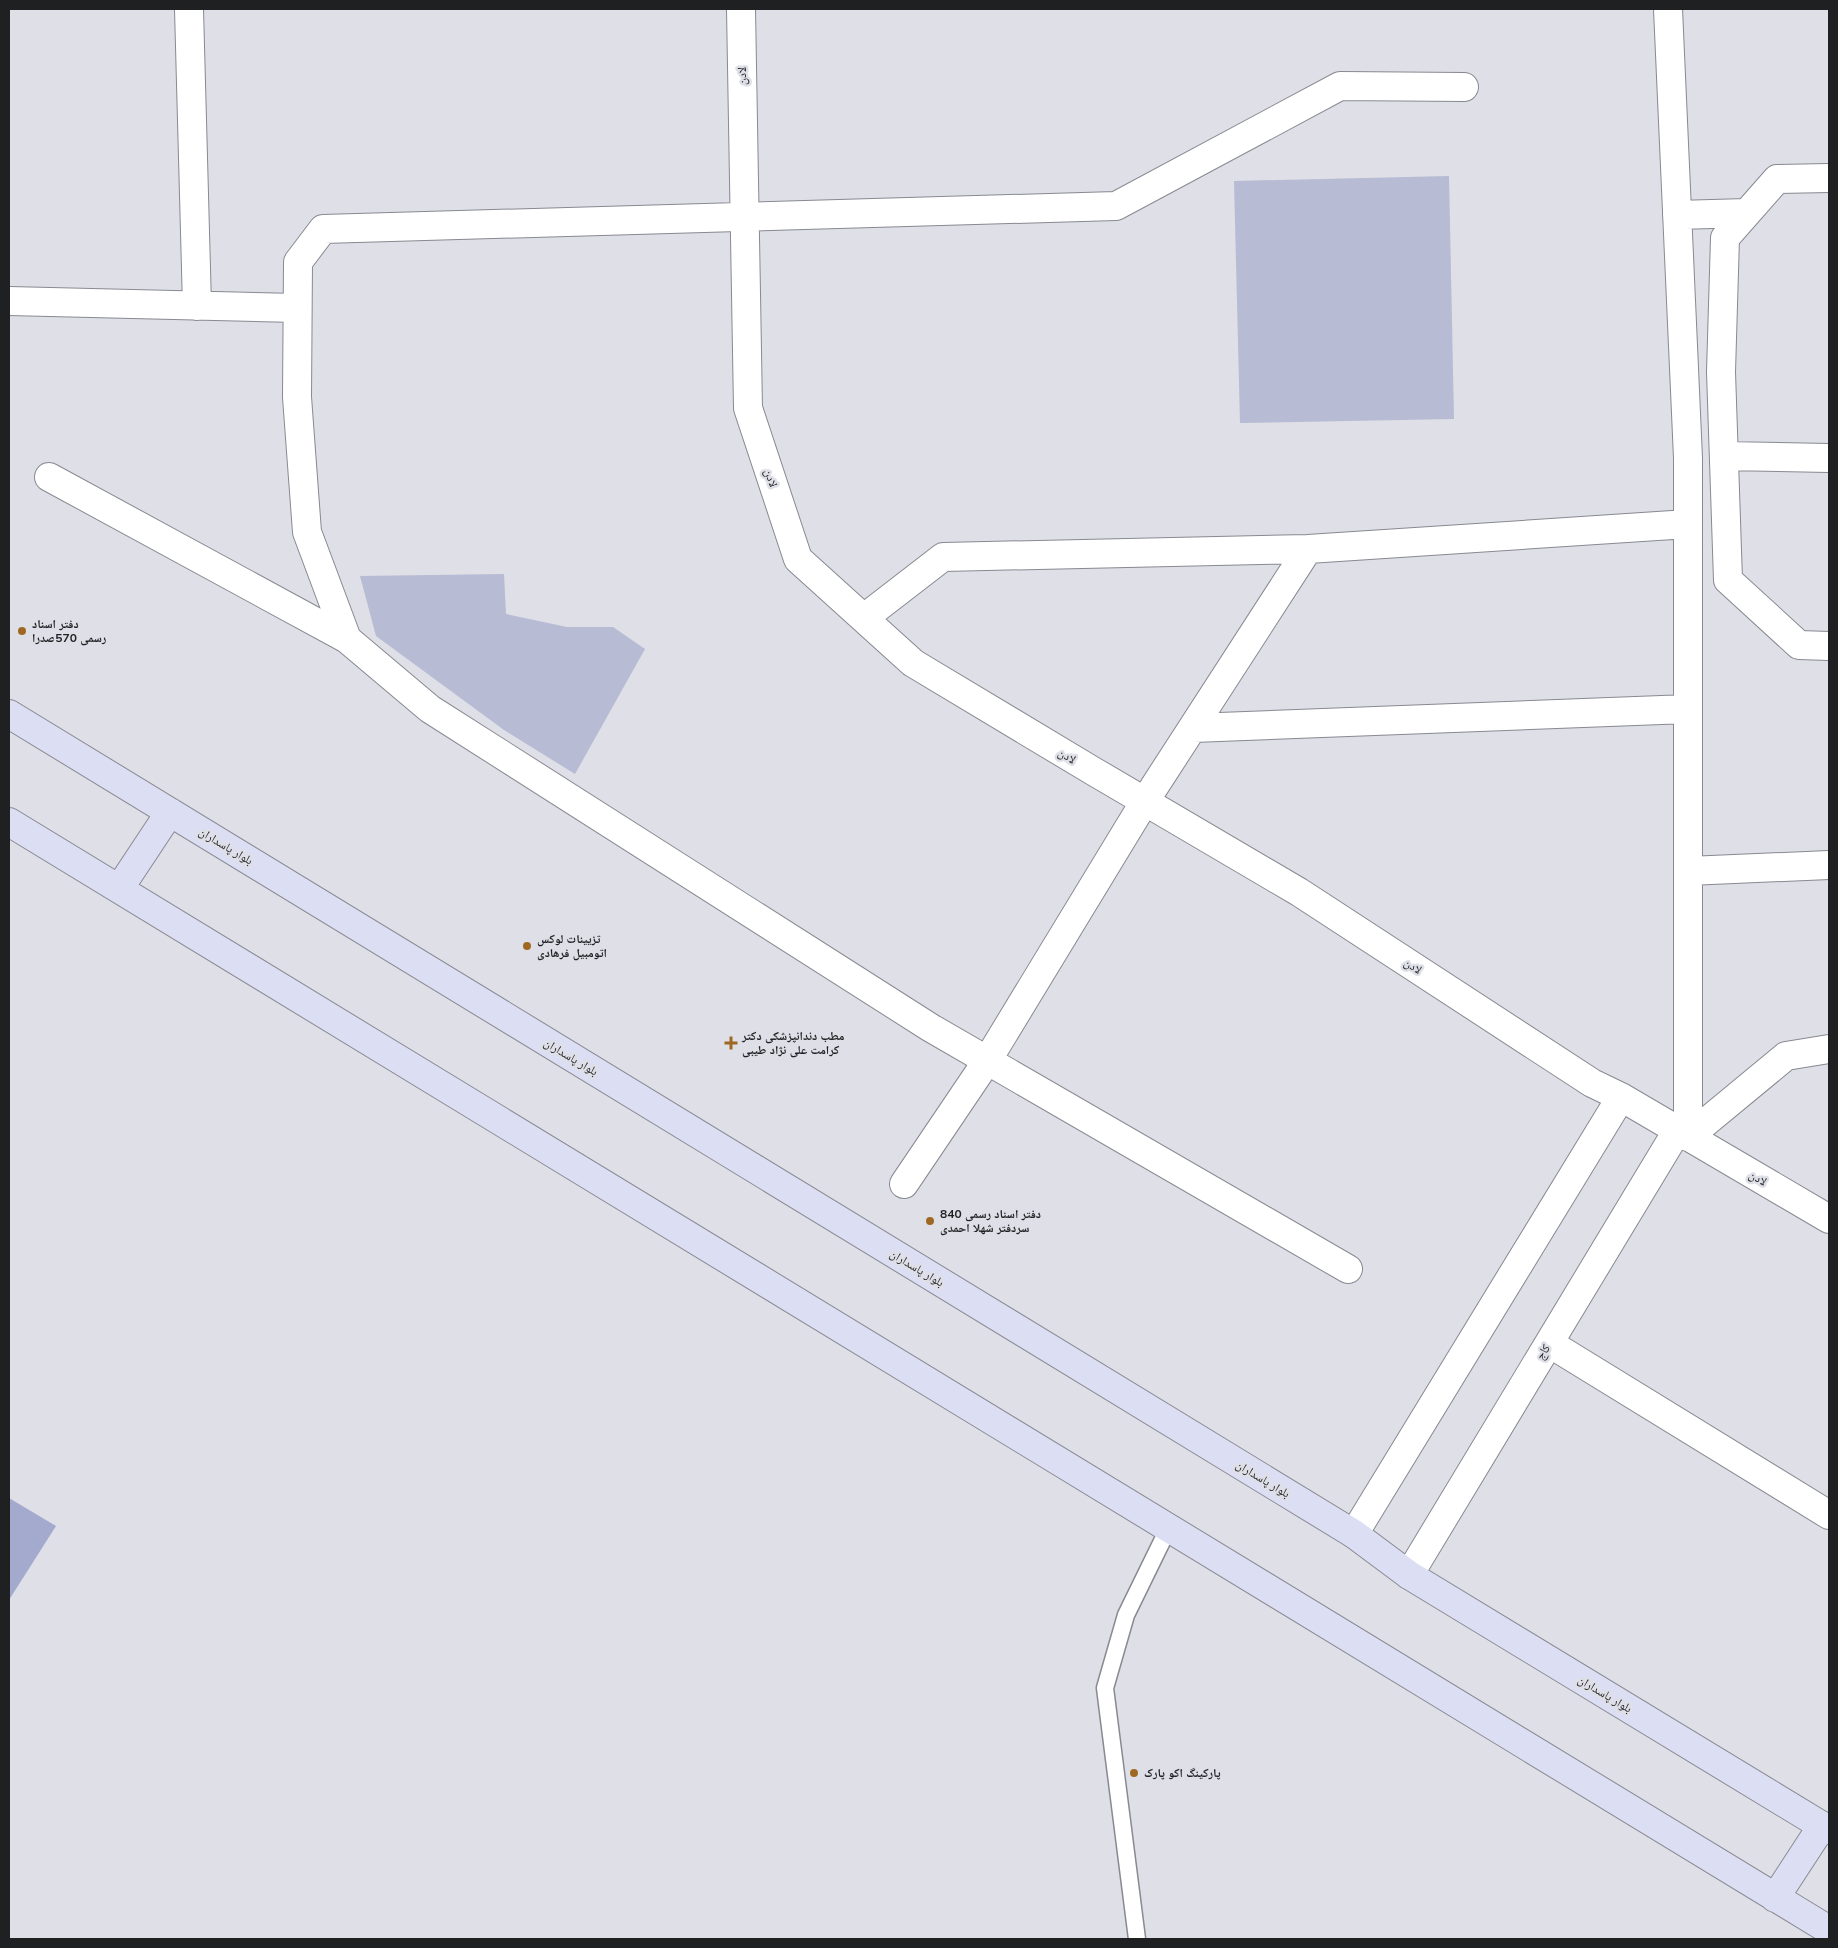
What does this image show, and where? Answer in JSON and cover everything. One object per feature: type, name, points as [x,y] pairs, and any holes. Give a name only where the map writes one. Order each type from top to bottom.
[{"type":"main road","name":"بلوار پاسداران","points":[[9,714],[1354,1534],[1409,1575],[1826,1828],[1775,1898]]},
{"type":"main road","points":[[119,889],[170,812]]},
{"type":"main road","points":[[9,822],[1829,1930]]},
{"type":"street","points":[[189,9],[197,306]]},
{"type":"street","name":"لادن","points":[[741,9],[748,408],[798,559],[913,663],[1299,892],[1592,1083],[1621,1097],[1829,1219]]},
{"type":"street","points":[[1668,9],[1688,458],[1688,872],[1683,1134]]},
{"type":"street","points":[[347,639],[307,532],[296,397],[298,262],[323,229],[1116,206],[1340,86],[1464,87]]},
{"type":"street","points":[[1728,580],[1721,372],[1726,238],[1777,179],[1829,178]]},
{"type":"street","points":[[1677,215],[1747,213]]},
{"type":"street","points":[[9,301],[297,308]]},
{"type":"street","points":[[1724,456],[1829,458]]},
{"type":"street","points":[[50,476],[347,639],[430,709],[931,1028],[1348,1269]]},
{"type":"street","points":[[864,618],[943,557],[1308,549],[1688,524]]},
{"type":"street","points":[[904,1184],[987,1060],[1145,802],[1308,549]]},
{"type":"street","points":[[1688,582],[1728,580],[1799,645],[1829,646]]},
{"type":"street","points":[[1193,728],[1688,709]]},
{"type":"street","points":[[1688,872],[1829,865]]},
{"type":"street","points":[[1683,1134],[1786,1056],[1829,1049]]},
{"type":"street","points":[[1354,1534],[1621,1097]]},
{"type":"street","name":"کاج","points":[[1409,1575],[1549,1343],[1683,1134]]},
{"type":"street","points":[[1549,1343],[1829,1515]]},
{"type":"lane","points":[[1137,1939],[1105,1688],[1126,1615],[1169,1528]]},
{"type":"shaded area","points":[[1449,176],[1454,419],[1240,423],[1234,181]]},
{"type":"shaded area","points":[[504,574],[506,614],[567,627],[613,627],[645,649],[575,774],[504,730],[376,636],[360,576]]},
{"type":"shaded area","points":[[9,1498],[56,1526],[9,1600]]},
{"type":"place","name":"دفتر اسناد رسمی 570صدرا","points":[[22,631]]},
{"type":"place","name":"تزیینات لوکس اتومبیل فرهادی","points":[[527,946]]},
{"type":"place","name":"مطب دندانپزشکی دکتر کرامت علی نژاد طیبی","points":[[731,1043]]},
{"type":"place","name":"دفتر اسناد رسمی 840 سردفتر شهلا احمدی","points":[[930,1221]]},
{"type":"place","name":"پارکینگ اکو پارک","points":[[1134,1773]]}]
